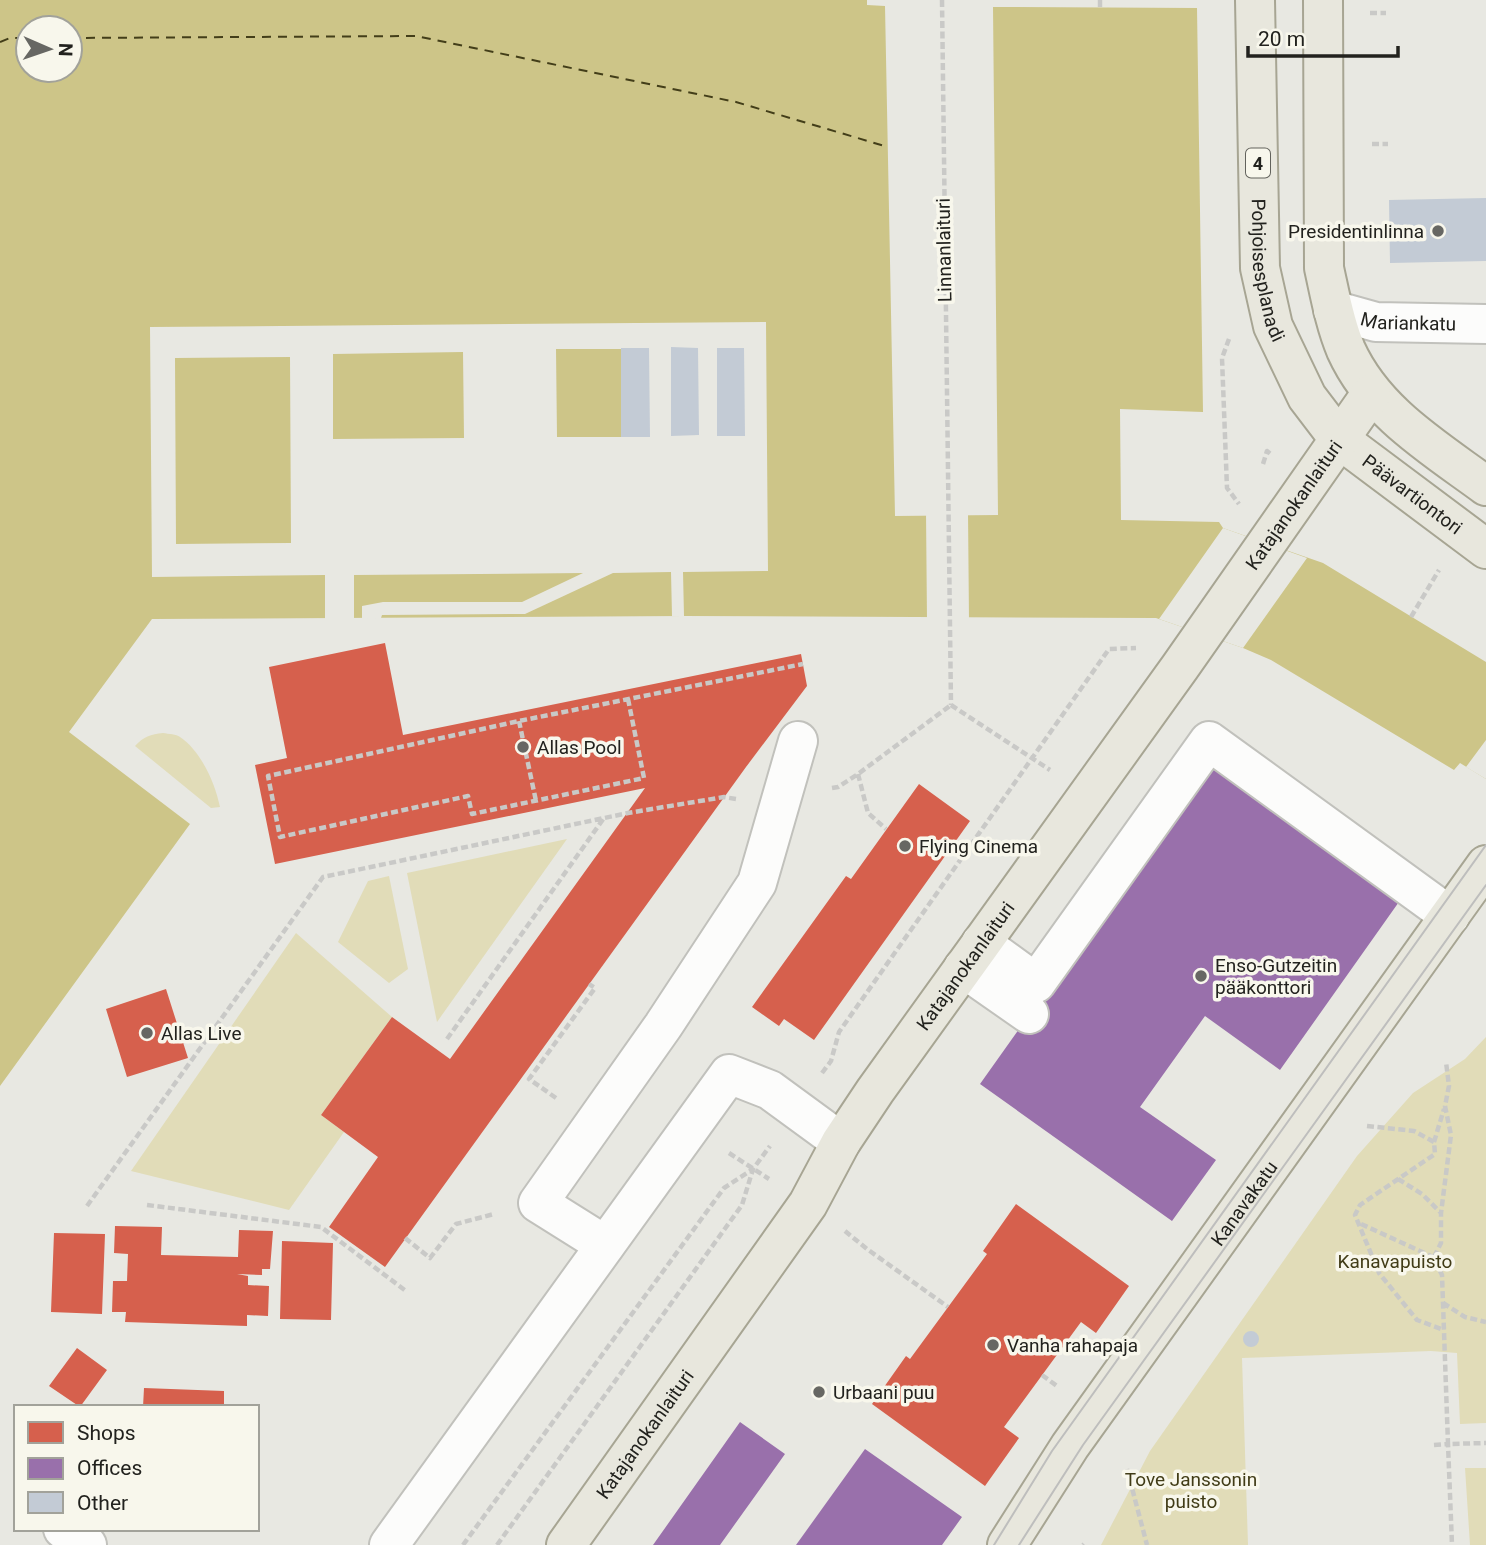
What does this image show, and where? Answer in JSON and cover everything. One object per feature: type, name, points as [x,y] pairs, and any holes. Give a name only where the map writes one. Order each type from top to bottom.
[{"type":"main road","name":"Pohjoisesplanadi","points":[[1255,0],[1260,268],[1273,326],[1307,397],[1339,439]]},
{"type":"main road","points":[[1323,0],[1324,268],[1333,310],[1346,350],[1371,394],[1413,432],[1486,486]]},
{"type":"main road","name":"Katajanokanlaituri","points":[[566,1545],[807,1204],[841,1142],[1371,394]]},
{"type":"main road","name":"Päävartiontori","points":[[1339,439],[1486,549]]},
{"type":"main road","name":"Kanavakatu","points":[[1007,1545],[1070,1447],[1450,916],[1481,881]]},
{"type":"street","name":"Mariankatu","points":[[1333,310],[1376,322],[1486,324]]},
{"type":"street","points":[[605,1245],[538,1203],[663,1026],[757,883],[798,741]]},
{"type":"street","points":[[972,956],[1037,983],[1209,741],[1450,916]]},
{"type":"street","points":[[972,956],[1029,1014]]},
{"type":"street","points":[[389,1545],[729,1074],[770,1090],[841,1142]]},
{"type":"street","points":[[66,1531],[87,1545]]},
{"type":"path","name":"Linnanlaituri","points":[[942,0],[951,705]]},
{"type":"path","points":[[1100,0],[1100,8]]},
{"type":"path","points":[[1370,13],[1386,13]]},
{"type":"path","points":[[1372,144],[1388,144]]},
{"type":"path","points":[[1230,335],[1222,358],[1227,488],[1246,512]]},
{"type":"path","points":[[1410,617],[1432,581]]},
{"type":"path","points":[[831,1061],[839,1032],[1109,649],[1144,648]]},
{"type":"path","points":[[628,699],[644,778],[472,814],[468,796],[280,837],[268,776],[519,721],[628,699],[803,664]]},
{"type":"path","points":[[838,787],[951,705],[1053,772]]},
{"type":"path","points":[[519,721],[536,801]]},
{"type":"path","points":[[858,774],[868,813],[886,830]]},
{"type":"path","points":[[88,1206],[323,877],[605,817],[724,797],[779,804]]},
{"type":"path","points":[[447,1039],[605,817]]},
{"type":"path","points":[[589,984],[595,988],[529,1079],[594,1124]]},
{"type":"path","points":[[1444,1330],[1417,1320],[1379,1273],[1355,1215],[1360,1205],[1434,1154],[1434,1142],[1450,1086],[1446,1062]]},
{"type":"path","points":[[1433,1258],[1441,1243],[1441,1213],[1451,1135],[1446,1106]]},
{"type":"path","points":[[1367,1126],[1413,1131],[1434,1142]]},
{"type":"path","points":[[690,1128],[807,1204],[948,1307]]},
{"type":"path","points":[[463,1545],[724,1188],[753,1169]]},
{"type":"path","points":[[497,1545],[742,1205],[753,1169]]},
{"type":"path","points":[[1398,1178],[1422,1194],[1441,1213]]},
{"type":"path","points":[[405,1238],[430,1258],[456,1224],[538,1203]]},
{"type":"path","points":[[147,1205],[321,1227],[406,1290]]},
{"type":"path","points":[[1359,1223],[1433,1258],[1442,1275],[1452,1545]]},
{"type":"path","points":[[1443,1303],[1465,1317],[1486,1322]]},
{"type":"path","points":[[1042,1375],[1058,1386]]},
{"type":"path","points":[[1434,1445],[1486,1443]]},
{"type":"path","points":[[1127,1469],[1147,1545]]},
{"type":"green space","points":[[163,733],[178,736],[188,743],[201,759],[215,788],[220,807],[211,808],[135,746],[148,736]]},
{"type":"green space","points":[[567,839],[437,1022],[407,873]]},
{"type":"green space","points":[[389,876],[408,969],[389,983],[338,942],[368,881]]},
{"type":"green space","points":[[296,933],[392,1017],[321,1115],[344,1132],[289,1210],[131,1171]]},
{"type":"green space","name":"Kanavapuisto","points":[[1486,1037],[1486,1423],[1460,1424],[1457,1353],[1431,1351],[1242,1358],[1248,1545],[1101,1545],[1150,1451],[1357,1156],[1413,1093],[1465,1059]]},
{"type":"green space","points":[[1465,1468],[1486,1468],[1486,1545],[1470,1545]]},
{"type":"shaded area","points":[[0,0],[867,0],[867,5],[885,6],[895,516],[998,515],[993,7],[1197,8],[1203,412],[1120,409],[1121,520],[1219,522],[1223,528],[1323,563],[1486,662],[1486,779],[1460,763],[1454,770],[1271,660],[1156,618],[684,616],[152,619],[69,732],[190,824],[0,1086]]},
{"type":"pier","points":[[766,322],[768,571],[683,572],[684,616],[672,616],[671,572],[613,573],[525,614],[382,615],[381,618],[362,619],[362,606],[383,602],[522,602],[583,573],[354,575],[354,619],[325,619],[325,575],[152,577],[150,327]],"holes":[[[556,349],[621,349],[621,437],[557,437]],[[463,352],[464,438],[333,439],[333,354]],[[290,357],[291,543],[176,544],[175,358]]]},
{"type":"pier","points":[[926,512],[968,512],[969,621],[927,621]]},
{"type":"pier","points":[[1223,528],[1307,558],[1243,648],[1159,619]]},
{"type":"pier","points":[[1486,740],[1486,779],[1466,767]]},
{"type":"building: Shops","points":[[385,643],[403,735],[801,654],[807,686],[385,1267],[329,1227],[378,1157],[321,1115],[392,1017],[450,1059],[645,788],[275,864],[255,765],[287,758],[269,667]]},
{"type":"building: Shops","points":[[919,784],[970,821],[814,1040],[784,1019],[779,1026],[752,1007],[846,876],[851,879]]},
{"type":"building: Shops","name":"Allas Live","points":[[166,989],[188,1058],[127,1077],[106,1009]]},
{"type":"building: Shops","name":"Vanha rahapaja","points":[[1016,1204],[1129,1286],[1096,1333],[1081,1322],[1004,1427],[1019,1438],[985,1486],[872,1404],[906,1356],[910,1359],[987,1254],[983,1251]]},
{"type":"building: Shops","points":[[115,1226],[162,1227],[161,1255],[238,1257],[239,1230],[273,1231],[270,1269],[262,1269],[262,1275],[237,1274],[248,1276],[248,1285],[269,1286],[268,1316],[247,1315],[247,1326],[125,1322],[126,1312],[112,1312],[113,1281],[127,1281],[128,1254],[114,1253]]},
{"type":"building: Shops","points":[[54,1233],[105,1234],[102,1314],[51,1312]]},
{"type":"building: Shops","points":[[282,1241],[333,1243],[331,1320],[280,1319]]},
{"type":"building: Shops","points":[[77,1348],[107,1370],[81,1405],[77,1405],[49,1386]]},
{"type":"building: Shops","points":[[144,1388],[224,1391],[224,1405],[143,1405]]},
{"type":"building: Offices","name":"Enso-Gutzeitin pääkonttori","points":[[1208,763],[1401,899],[1280,1070],[1205,1016],[1140,1107],[1216,1160],[1172,1221],[980,1084]]},
{"type":"building: Offices","points":[[740,1422],[785,1454],[720,1545],[653,1545]]},
{"type":"building: Offices","points":[[865,1449],[962,1517],[942,1545],[796,1545]]},
{"type":"building: Other","name":"Presidentinlinna","points":[[1486,198],[1486,261],[1390,263],[1389,200]]},
{"type":"building: Other","points":[[671,347],[698,348],[699,435],[671,436]]},
{"type":"building: Other","points":[[621,348],[649,348],[650,437],[621,437]]},
{"type":"building: Other","points":[[717,348],[744,348],[745,436],[717,436]]},
{"type":"building: Other","points":[[1248,1331],[1254,1331],[1259,1339],[1257,1345],[1248,1347],[1243,1342],[1243,1336]]},
{"type":"ferry route","points":[[84,38],[416,36],[736,102],[888,147]]},
{"type":"ferry route","points":[[0,42],[14,38]]},
{"type":"tram line","points":[[994,1545],[1052,1451],[1486,845]]},
{"type":"tram line","points":[[1019,1545],[1083,1445],[1486,885]]},
{"type":"place","name":"Presidentinlinna","points":[[1438,231]]},
{"type":"place","name":"Allas Pool","points":[[523,747]]},
{"type":"place","name":"Flying Cinema","points":[[905,846]]},
{"type":"place","name":"Enso-Gutzeitin pääkonttori","points":[[1201,976]]},
{"type":"place","name":"Allas Live","points":[[147,1033]]},
{"type":"place","name":"Vanha rahapaja","points":[[993,1345]]},
{"type":"place","name":"Urbaani puu","points":[[819,1392]]},
{"type":"park label","name":"Tove Janssonin puisto","points":[[1191,1490]]}]
